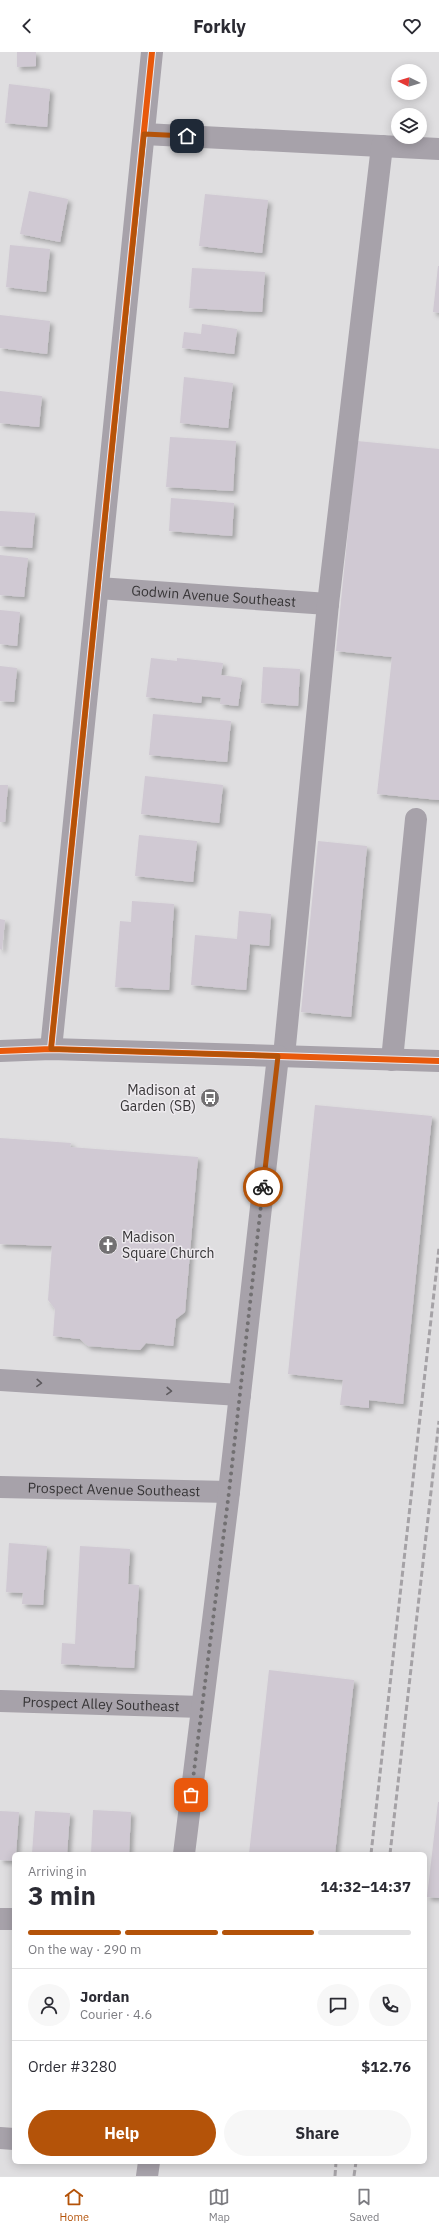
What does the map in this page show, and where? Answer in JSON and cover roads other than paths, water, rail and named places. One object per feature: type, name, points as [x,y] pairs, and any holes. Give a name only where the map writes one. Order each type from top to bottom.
[{"type":"street","points":[[51,1049],[152,52]]},
{"type":"street","points":[[144,134],[439,149]]},
{"type":"street","points":[[184,1852],[281,1056],[328,604],[382,146]]},
{"type":"street","name":"Godwin Avenue Southeast","points":[[98,588],[328,604]]},
{"type":"street","points":[[392,1060],[416,820]]},
{"type":"street","points":[[0,1051],[51,1049],[439,1061]]},
{"type":"street","points":[[0,1380],[240,1395]]},
{"type":"street","name":"Prospect Avenue Southeast","points":[[0,1487],[229,1492]]},
{"type":"street","name":"Prospect Alley Southeast","points":[[0,1701],[202,1707]]},
{"type":"street","points":[[0,1919],[12,1919]]},
{"type":"street","points":[[0,2138],[12,2139]]},
{"type":"street","points":[[147,2176],[148,2164]]},
{"type":"railway","points":[[371,1852],[439,1248]]},
{"type":"railway","points":[[390,1852],[439,1421]]},
{"type":"railway","points":[[335,2176],[336,2164]]},
{"type":"railway","points":[[354,2176],[356,2164]]},
{"type":"place","name":"Madison at Garden (SB)","points":[[210,1098]]},
{"type":"place","name":"Madison Square Church","points":[[108,1245]]}]
